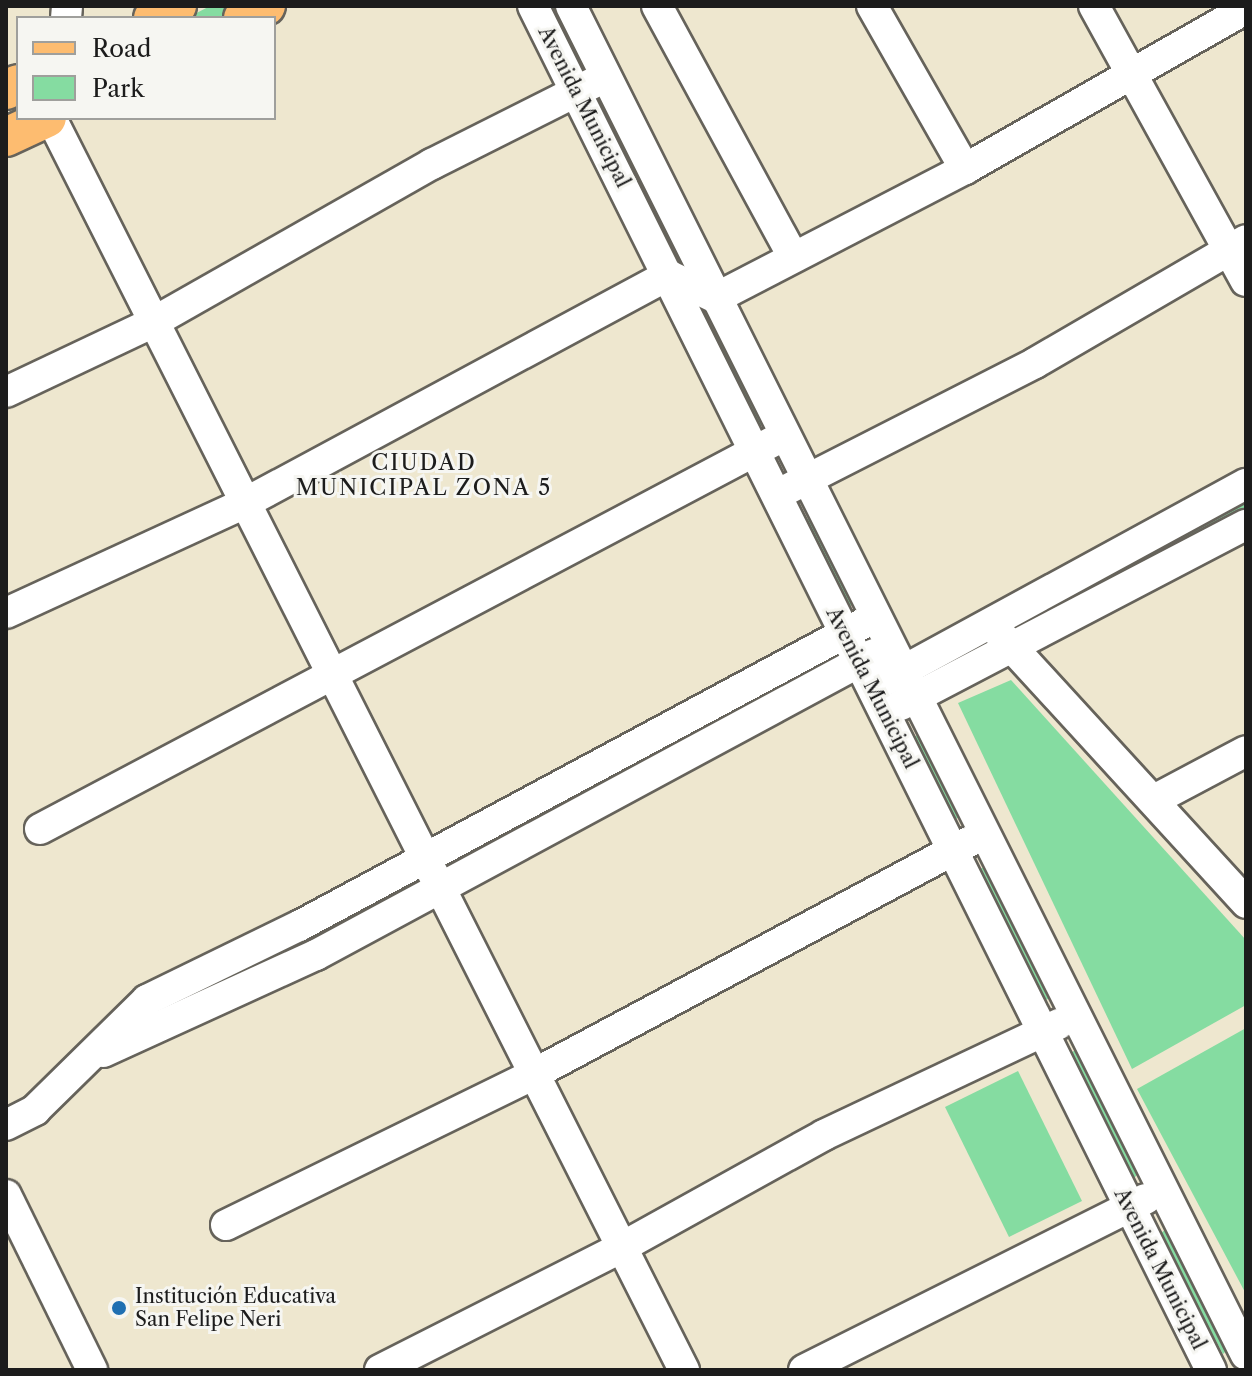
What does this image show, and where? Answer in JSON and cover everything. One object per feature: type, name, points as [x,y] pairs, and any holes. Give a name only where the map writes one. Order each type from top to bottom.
[{"type":"main road","points":[[157,16],[177,6]]},
{"type":"main road","points":[[247,16],[266,6]]},
{"type":"main road","points":[[6,137],[44,120]]},
{"type":"street","name":"Avenida Municipal","points":[[533,6],[1211,1370]]},
{"type":"street","name":"Avenida Municipal","points":[[571,6],[1246,1355]]},
{"type":"street","points":[[657,6],[793,257]]},
{"type":"street","points":[[872,6],[965,169]]},
{"type":"street","points":[[1094,6],[1131,73],[1238,244],[1246,281]]},
{"type":"street","points":[[1209,29],[1228,6]]},
{"type":"street","points":[[6,613],[245,503],[668,275],[716,298],[965,169],[1246,9]]},
{"type":"street","points":[[6,392],[152,323],[432,164],[607,75]]},
{"type":"street","points":[[50,120],[437,890],[684,1370]]},
{"type":"street","points":[[777,495],[1035,363],[1238,244]]},
{"type":"street","points":[[40,829],[785,436]]},
{"type":"street","points":[[87,1059],[316,955],[437,890],[872,688],[896,658],[989,620],[1246,484]]},
{"type":"street","points":[[872,688],[917,697],[1246,525]]},
{"type":"street","points":[[6,1125],[35,1110],[147,1000],[299,926],[421,857],[875,617]]},
{"type":"street","points":[[989,620],[1246,903]]},
{"type":"street","points":[[1154,800],[1246,751]]},
{"type":"street","points":[[226,1225],[534,1074],[985,834]]},
{"type":"street","points":[[380,1370],[622,1247],[824,1135],[1075,1016]]},
{"type":"street","points":[[804,1370],[1162,1191]]},
{"type":"street","points":[[6,1195],[92,1370]]},
{"type":"green space","points":[[210,6],[242,6],[223,16],[191,16]]},
{"type":"green space","points":[[545,6],[559,6],[582,63],[576,63]]},
{"type":"green space","points":[[607,109],[674,243],[669,245],[601,114]]},
{"type":"green space","points":[[717,328],[763,424],[759,426],[710,333]]},
{"type":"green space","points":[[1246,501],[1246,513],[1037,615],[1111,569]]},
{"type":"green space","points":[[810,517],[854,601],[850,606],[804,521]]},
{"type":"green space","points":[[824,660],[826,665],[460,862],[457,858]]},
{"type":"green space","points":[[1011,680],[1246,940],[1246,1005],[1132,1069],[958,703]]},
{"type":"green space","points":[[919,734],[960,816],[956,819],[913,738]]},
{"type":"green space","points":[[981,868],[989,868],[1049,999],[1042,1000]]},
{"type":"green space","points":[[398,885],[406,890],[288,958],[282,946]]},
{"type":"green space","points":[[1246,1028],[1246,1294],[1137,1089]]},
{"type":"green space","points":[[1078,1049],[1140,1172],[1134,1178],[1128,1175],[1068,1054]]},
{"type":"green space","points":[[1018,1071],[1082,1201],[1009,1237],[945,1107]]},
{"type":"green space","points":[[1168,1227],[1228,1349],[1223,1354],[1159,1235]]},
{"type":"place","name":"Institución Educativa San Felipe Neri","points":[[119,1308]]},
{"type":"district","name":"CIUDAD MUNICIPAL ZONA 5","points":[[424,474]]}]
